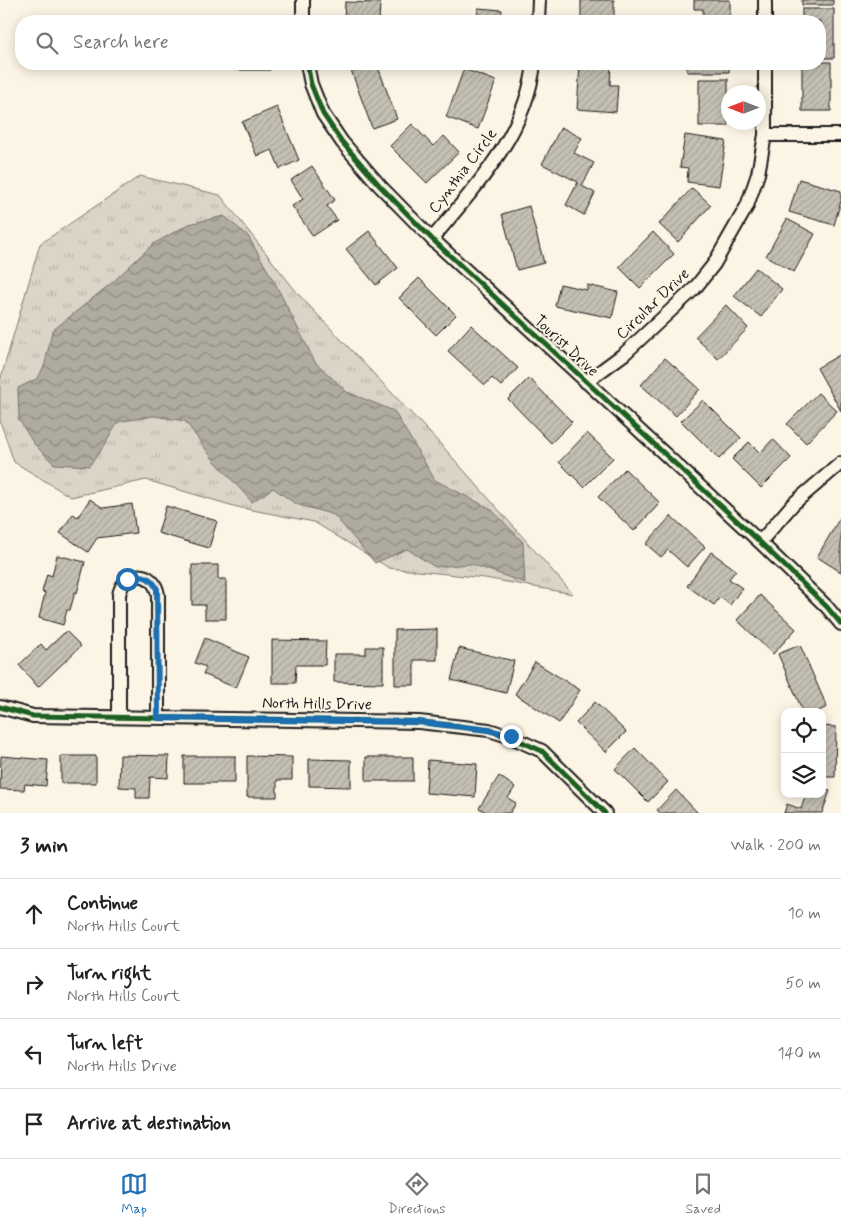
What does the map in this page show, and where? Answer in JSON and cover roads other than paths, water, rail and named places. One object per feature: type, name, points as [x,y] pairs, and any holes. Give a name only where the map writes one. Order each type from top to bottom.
[{"type":"street","points":[[303,0],[304,15]]},
{"type":"street","points":[[538,15],[539,0]]},
{"type":"street","points":[[765,0],[765,15]]},
{"type":"street","name":"Tourist Drive","points":[[308,70],[311,84],[323,114],[342,142],[380,186],[432,239],[760,542],[827,607],[841,624]]},
{"type":"street","name":"Cynthia Circle","points":[[432,239],[482,178],[511,133],[522,114],[529,93],[533,70]]},
{"type":"street","name":"Circular Drive","points":[[586,382],[631,348],[695,288],[714,264],[747,206],[758,174],[765,135],[765,70]]},
{"type":"street","points":[[765,135],[841,135]]},
{"type":"street","points":[[760,542],[793,504],[841,463]]},
{"type":"street","points":[[119,718],[119,595],[123,584],[133,576],[138,575],[155,583],[158,595],[158,718]]},
{"type":"street","name":"North Hills Drive","points":[[0,707],[33,716],[419,722],[489,730],[511,736],[542,751],[605,813]]},
{"type":"water","points":[[224,216],[248,236],[276,285],[315,362],[347,392],[394,411],[435,480],[491,509],[523,542],[525,583],[471,564],[435,567],[407,549],[375,563],[334,515],[296,504],[273,488],[252,502],[213,459],[185,421],[154,416],[118,422],[104,446],[89,466],[54,464],[34,444],[19,420],[18,388],[38,378],[45,364],[52,331],[114,281],[153,244],[189,224]]}]
